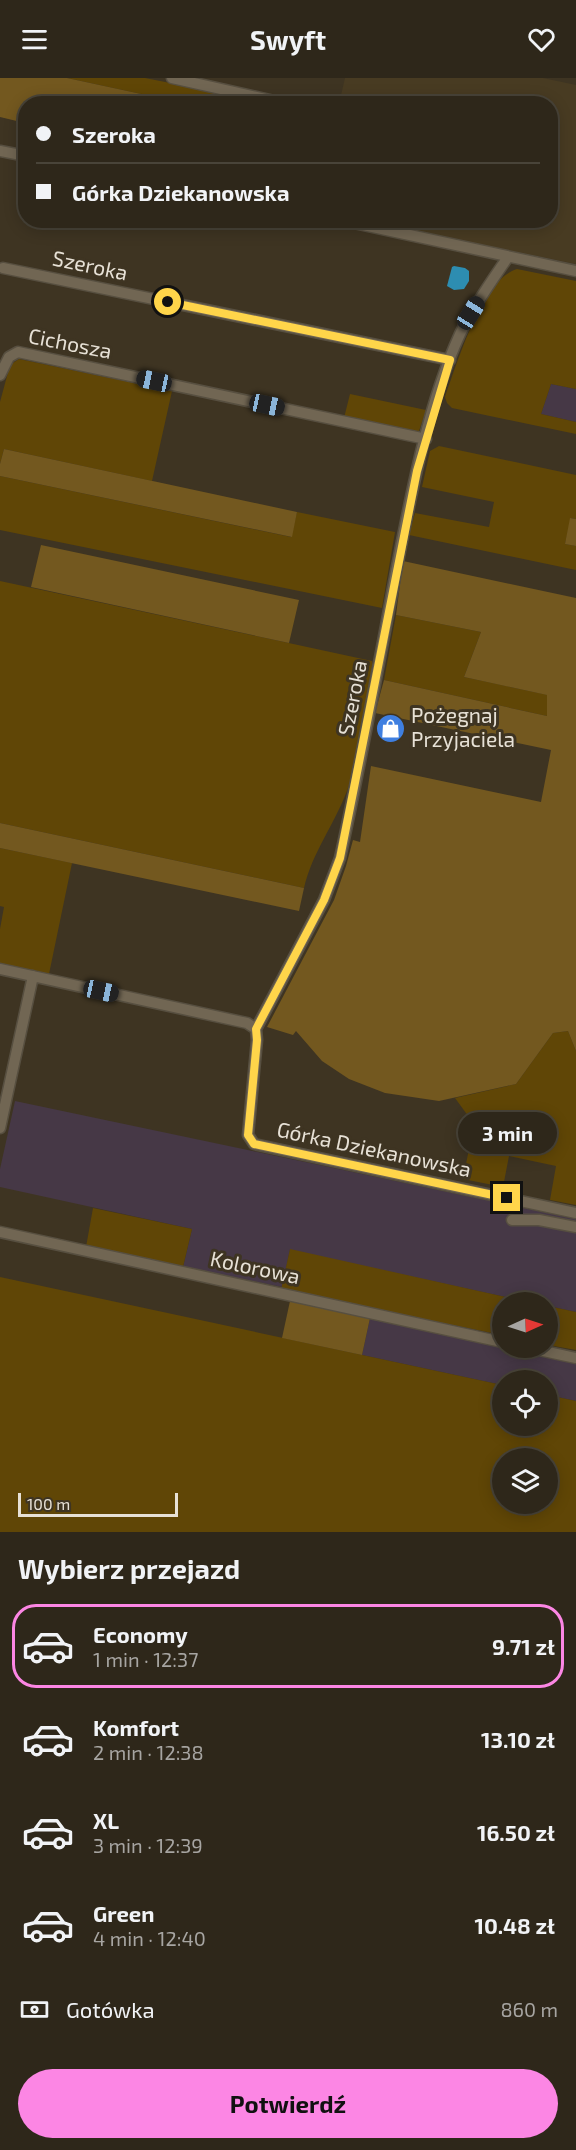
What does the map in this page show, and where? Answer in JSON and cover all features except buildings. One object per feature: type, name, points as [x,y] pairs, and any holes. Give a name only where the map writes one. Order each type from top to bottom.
[{"type":"street","points":[[172,78],[252,96]]},
{"type":"street","points":[[0,151],[18,154]]},
{"type":"street","points":[[376,228],[576,271]]},
{"type":"street","name":"Szeroka","points":[[256,1029],[324,900],[340,858],[404,533],[426,439],[450,360],[471,313],[508,257]]},
{"type":"street","name":"Szeroka","points":[[3,268],[450,360]]},
{"type":"street","name":"Cichosza","points":[[0,375],[9,357],[18,352],[426,439]]},
{"type":"street","points":[[0,969],[234,1019],[248,1023],[256,1029]]},
{"type":"street","points":[[0,1128],[33,976]]},
{"type":"street","name":"Górka Dziekanowska","points":[[256,1029],[257,1040],[248,1135],[254,1144],[576,1213]]},
{"type":"street","points":[[512,1220],[539,1220],[576,1227]]},
{"type":"street","name":"Kolorowa","points":[[0,1232],[492,1340]]},
{"type":"street","points":[[558,1354],[576,1358]]},
{"type":"shaded area","points":[[0,78],[67,78],[151,96],[18,96],[18,121],[0,117]]},
{"type":"shaded area","points":[[67,78],[145,78],[236,96],[151,96]]},
{"type":"shaded area","points":[[345,78],[543,78],[576,85],[576,264],[400,228],[558,228],[558,96],[341,96]]},
{"type":"shaded area","points":[[517,269],[576,281],[576,389],[551,384],[541,414],[576,422],[576,434],[452,408],[447,403],[445,397],[472,324],[493,289],[504,276]]},
{"type":"shaded area","points":[[19,359],[172,391],[152,481],[4,449],[0,464],[0,402],[10,365]]},
{"type":"shaded area","points":[[551,384],[576,389],[576,422],[541,414]]},
{"type":"shaded area","points":[[350,394],[426,410],[418,434],[344,418]]},
{"type":"shaded area","points":[[439,446],[576,475],[576,519],[571,518],[565,544],[576,546],[576,570],[409,535],[415,513],[489,527],[494,502],[422,487],[430,451]]},
{"type":"shaded area","points":[[4,449],[297,512],[292,537],[0,476]]},
{"type":"shaded area","points":[[0,476],[291,537],[297,512],[395,532],[382,608],[0,530]]},
{"type":"shaded area","points":[[570,518],[576,519],[576,546],[565,544]]},
{"type":"shaded area","points":[[41,545],[299,600],[289,643],[31,587]]},
{"type":"shaded area","points":[[403,561],[576,598],[576,1051],[568,1031],[553,1033],[516,1084],[439,1101],[385,1093],[349,1079],[322,1061],[296,1031],[293,1035],[267,1027],[334,900],[353,840],[360,842],[371,766],[541,802],[551,750],[375,713],[384,680],[547,716],[547,695],[464,677],[481,632],[396,615]]},
{"type":"shaded area","points":[[0,581],[372,661],[363,729],[352,776],[342,803],[312,863],[304,888],[0,823]]},
{"type":"shaded area","points":[[396,615],[481,632],[464,677],[548,695],[547,716],[384,680]]},
{"type":"shaded area","points":[[0,823],[304,888],[299,911],[0,848]]},
{"type":"shaded area","points":[[0,848],[72,863],[49,974],[0,964],[0,929],[4,907],[0,906]]},
{"type":"shaded area","points":[[568,1031],[576,1051],[576,1205],[550,1200],[556,1166],[509,1156],[503,1187],[463,1179],[474,1124],[455,1098],[516,1084],[553,1033]]},
{"type":"shaded area","points":[[15,1101],[576,1219],[576,1312],[558,1308],[558,1292],[492,1292],[492,1294],[290,1250],[282,1287],[183,1267],[192,1229],[0,1187],[0,1169]]},
{"type":"shaded area","points":[[93,1208],[192,1229],[183,1267],[86,1247]]},
{"type":"shaded area","points":[[290,1249],[492,1294],[492,1333],[281,1290]]},
{"type":"shaded area","points":[[0,1277],[492,1383],[492,1436],[558,1436],[558,1397],[576,1401],[576,1532],[0,1532]]},
{"type":"shaded area","points":[[290,1301],[370,1318],[362,1355],[282,1338]]},
{"type":"shaded area","points":[[558,1308],[576,1312],[576,1350],[558,1347]]},
{"type":"shaded area","points":[[370,1318],[492,1345],[492,1358],[549,1358],[576,1364],[576,1401],[558,1397],[558,1370],[492,1370],[492,1383],[362,1355]]},
{"type":"water","points":[[454,266],[469,271],[469,281],[464,289],[454,290],[447,286]]},
{"type":"place","name":"Pożegnaj Przyjaciela","points":[[390,728]]},
{"type":"route","points":[[168,302],[450,360],[417,471],[340,858],[324,900],[256,1029],[257,1040],[248,1135],[254,1144],[507,1198]]}]
